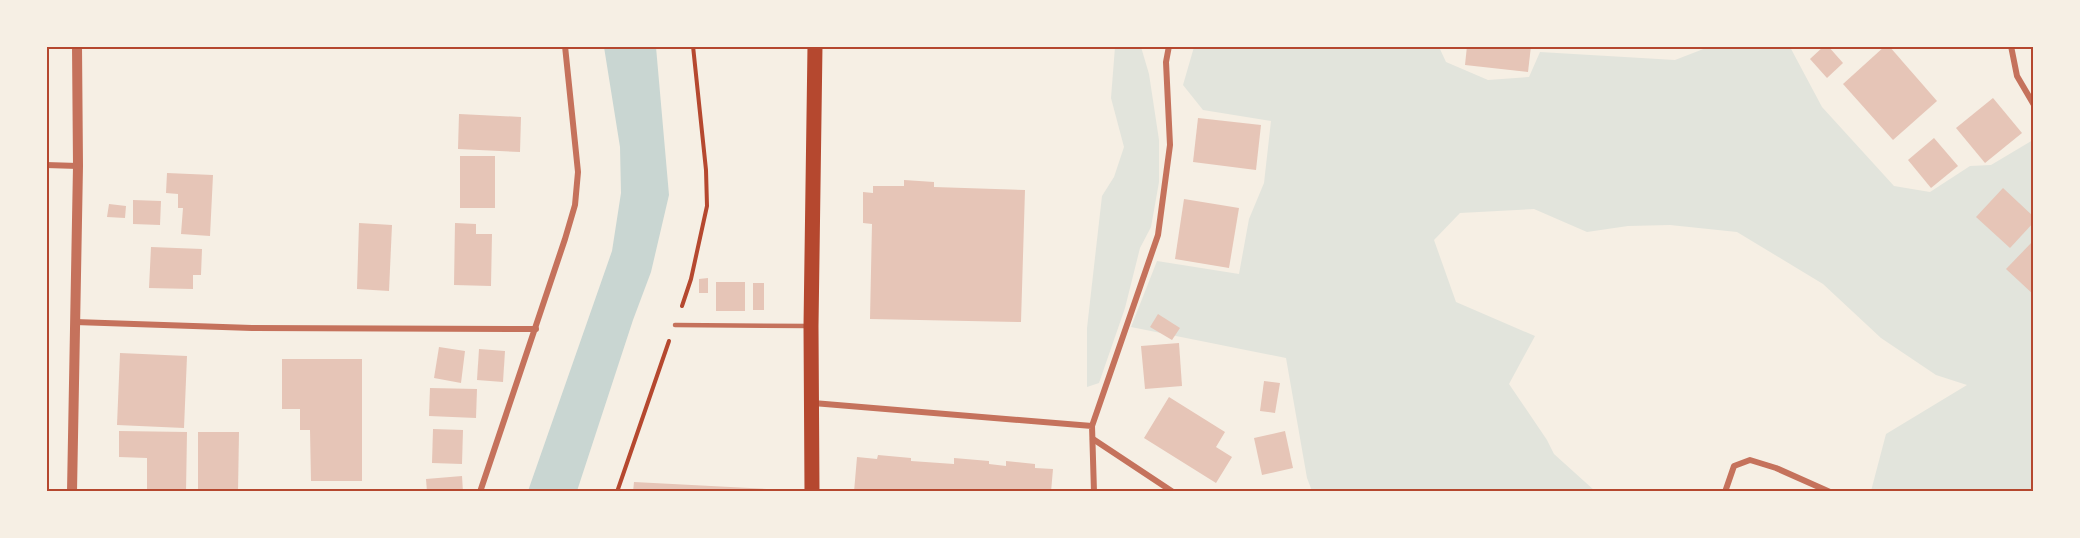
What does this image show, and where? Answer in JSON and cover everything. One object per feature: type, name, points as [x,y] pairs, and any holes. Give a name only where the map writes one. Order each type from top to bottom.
[{"type":"main road","points":[[812,492],[811,326],[815,46]]},
{"type":"street","points":[[72,492],[78,166],[76,46]]},
{"type":"street","points":[[480,492],[536,329],[575,205],[578,172],[565,46]]},
{"type":"street","points":[[1095,492],[1092,426],[1158,235],[1170,146],[1166,62],[1169,46]]},
{"type":"street","points":[[2011,46],[2017,76],[2034,105]]},
{"type":"street","points":[[46,165],[78,166]]},
{"type":"street","points":[[75,322],[252,328],[536,329]]},
{"type":"street","points":[[813,403],[1092,426]]},
{"type":"street","points":[[1094,439],[1173,492]]},
{"type":"street","points":[[1725,492],[1734,466],[1750,460],[1776,468],[1830,492]]},
{"type":"lane","points":[[675,325],[811,326]]},
{"type":"path","points":[[617,492],[691,279],[707,206],[706,170],[693,46]]},
{"type":"shaded area","points":[[604,47],[656,47],[669,195],[651,272],[577,491],[528,491],[612,251],[621,193],[620,147]]},
{"type":"shaded area","points":[[1115,47],[1141,47],[1149,74],[1159,140],[1159,182],[1151,227],[1140,248],[1125,308],[1099,383],[1087,387],[1087,328],[1102,196],[1114,177],[1124,147],[1111,98]]},
{"type":"shaded area","points":[[1194,47],[1439,47],[1446,62],[1488,80],[1529,77],[1540,52],[1675,60],[1706,48],[1790,47],[1822,107],[1894,186],[1930,192],[1970,166],[1991,165],[2033,140],[2033,491],[1871,491],[1886,434],[1967,385],[1936,375],[1881,338],[1823,284],[1737,232],[1670,225],[1628,226],[1587,232],[1534,209],[1460,213],[1434,240],[1456,302],[1535,336],[1509,384],[1554,454],[1595,491],[1312,491],[1307,478],[1286,358],[1131,327],[1157,261],[1239,274],[1249,219],[1264,183],[1271,121],[1203,110],[1183,85]]},
{"type":"building","points":[[1467,46],[1531,46],[1528,72],[1465,65]]},
{"type":"building","points":[[1824,46],[1828,46],[1843,63],[1827,78],[1810,59]]},
{"type":"building","points":[[1885,46],[1889,46],[1937,101],[1893,140],[1843,84]]},
{"type":"building","points":[[1993,98],[2022,133],[1985,163],[1956,128]]},
{"type":"building","points":[[459,114],[521,117],[520,152],[458,149]]},
{"type":"building","points":[[1198,118],[1261,125],[1256,170],[1193,162]]},
{"type":"building","points":[[1934,138],[1958,166],[1931,188],[1908,160]]},
{"type":"building","points":[[460,156],[495,156],[495,208],[460,208]]},
{"type":"building","points":[[167,173],[213,175],[210,236],[181,234],[183,208],[178,208],[178,194],[166,193]]},
{"type":"building","points":[[904,180],[934,182],[934,187],[1025,190],[1021,322],[870,319],[872,224],[863,223],[863,192],[873,193],[873,186],[904,186]]},
{"type":"building","points":[[2003,188],[2034,217],[2034,222],[2010,248],[1976,217]]},
{"type":"building","points":[[1184,199],[1239,208],[1229,268],[1175,259]]},
{"type":"building","points":[[133,200],[161,201],[160,225],[133,224]]},
{"type":"building","points":[[109,204],[126,206],[125,218],[107,217]]},
{"type":"building","points":[[359,223],[392,225],[389,291],[357,289]]},
{"type":"building","points":[[455,223],[476,224],[476,234],[492,234],[491,286],[454,285]]},
{"type":"building","points":[[2034,240],[2034,295],[2006,269]]},
{"type":"building","points":[[151,247],[202,249],[201,275],[193,275],[193,289],[149,288]]},
{"type":"building","points":[[708,278],[708,293],[699,293],[699,279]]},
{"type":"building","points":[[716,282],[745,282],[745,311],[716,311]]},
{"type":"building","points":[[753,283],[764,283],[764,310],[753,310]]},
{"type":"building","points":[[1158,314],[1180,328],[1172,340],[1150,327]]},
{"type":"building","points":[[1179,343],[1182,386],[1145,389],[1141,346]]},
{"type":"building","points":[[439,347],[465,351],[461,383],[434,378]]},
{"type":"building","points":[[479,349],[505,351],[503,382],[477,380]]},
{"type":"building","points":[[120,353],[187,356],[184,428],[117,425]]},
{"type":"building","points":[[282,359],[362,359],[362,481],[311,481],[310,430],[300,430],[300,409],[282,409]]},
{"type":"building","points":[[1264,381],[1280,383],[1275,413],[1260,411]]},
{"type":"building","points":[[430,388],[477,389],[476,418],[429,416]]},
{"type":"building","points":[[1169,397],[1225,432],[1216,447],[1232,457],[1216,483],[1144,438]]},
{"type":"building","points":[[433,429],[463,430],[462,464],[432,463]]},
{"type":"building","points":[[119,431],[187,432],[186,492],[147,492],[147,458],[119,457]]},
{"type":"building","points":[[1285,431],[1293,468],[1262,475],[1254,438]]},
{"type":"building","points":[[198,432],[239,432],[238,492],[198,492]]},
{"type":"building","points":[[878,455],[911,458],[911,461],[954,464],[954,458],[989,461],[989,464],[1006,466],[1006,461],[1035,464],[1035,468],[1053,469],[1051,492],[854,492],[857,457],[877,459]]},
{"type":"building","points":[[462,476],[463,492],[427,492],[426,479]]},
{"type":"building","points":[[634,482],[767,489],[767,492],[633,492]]}]
